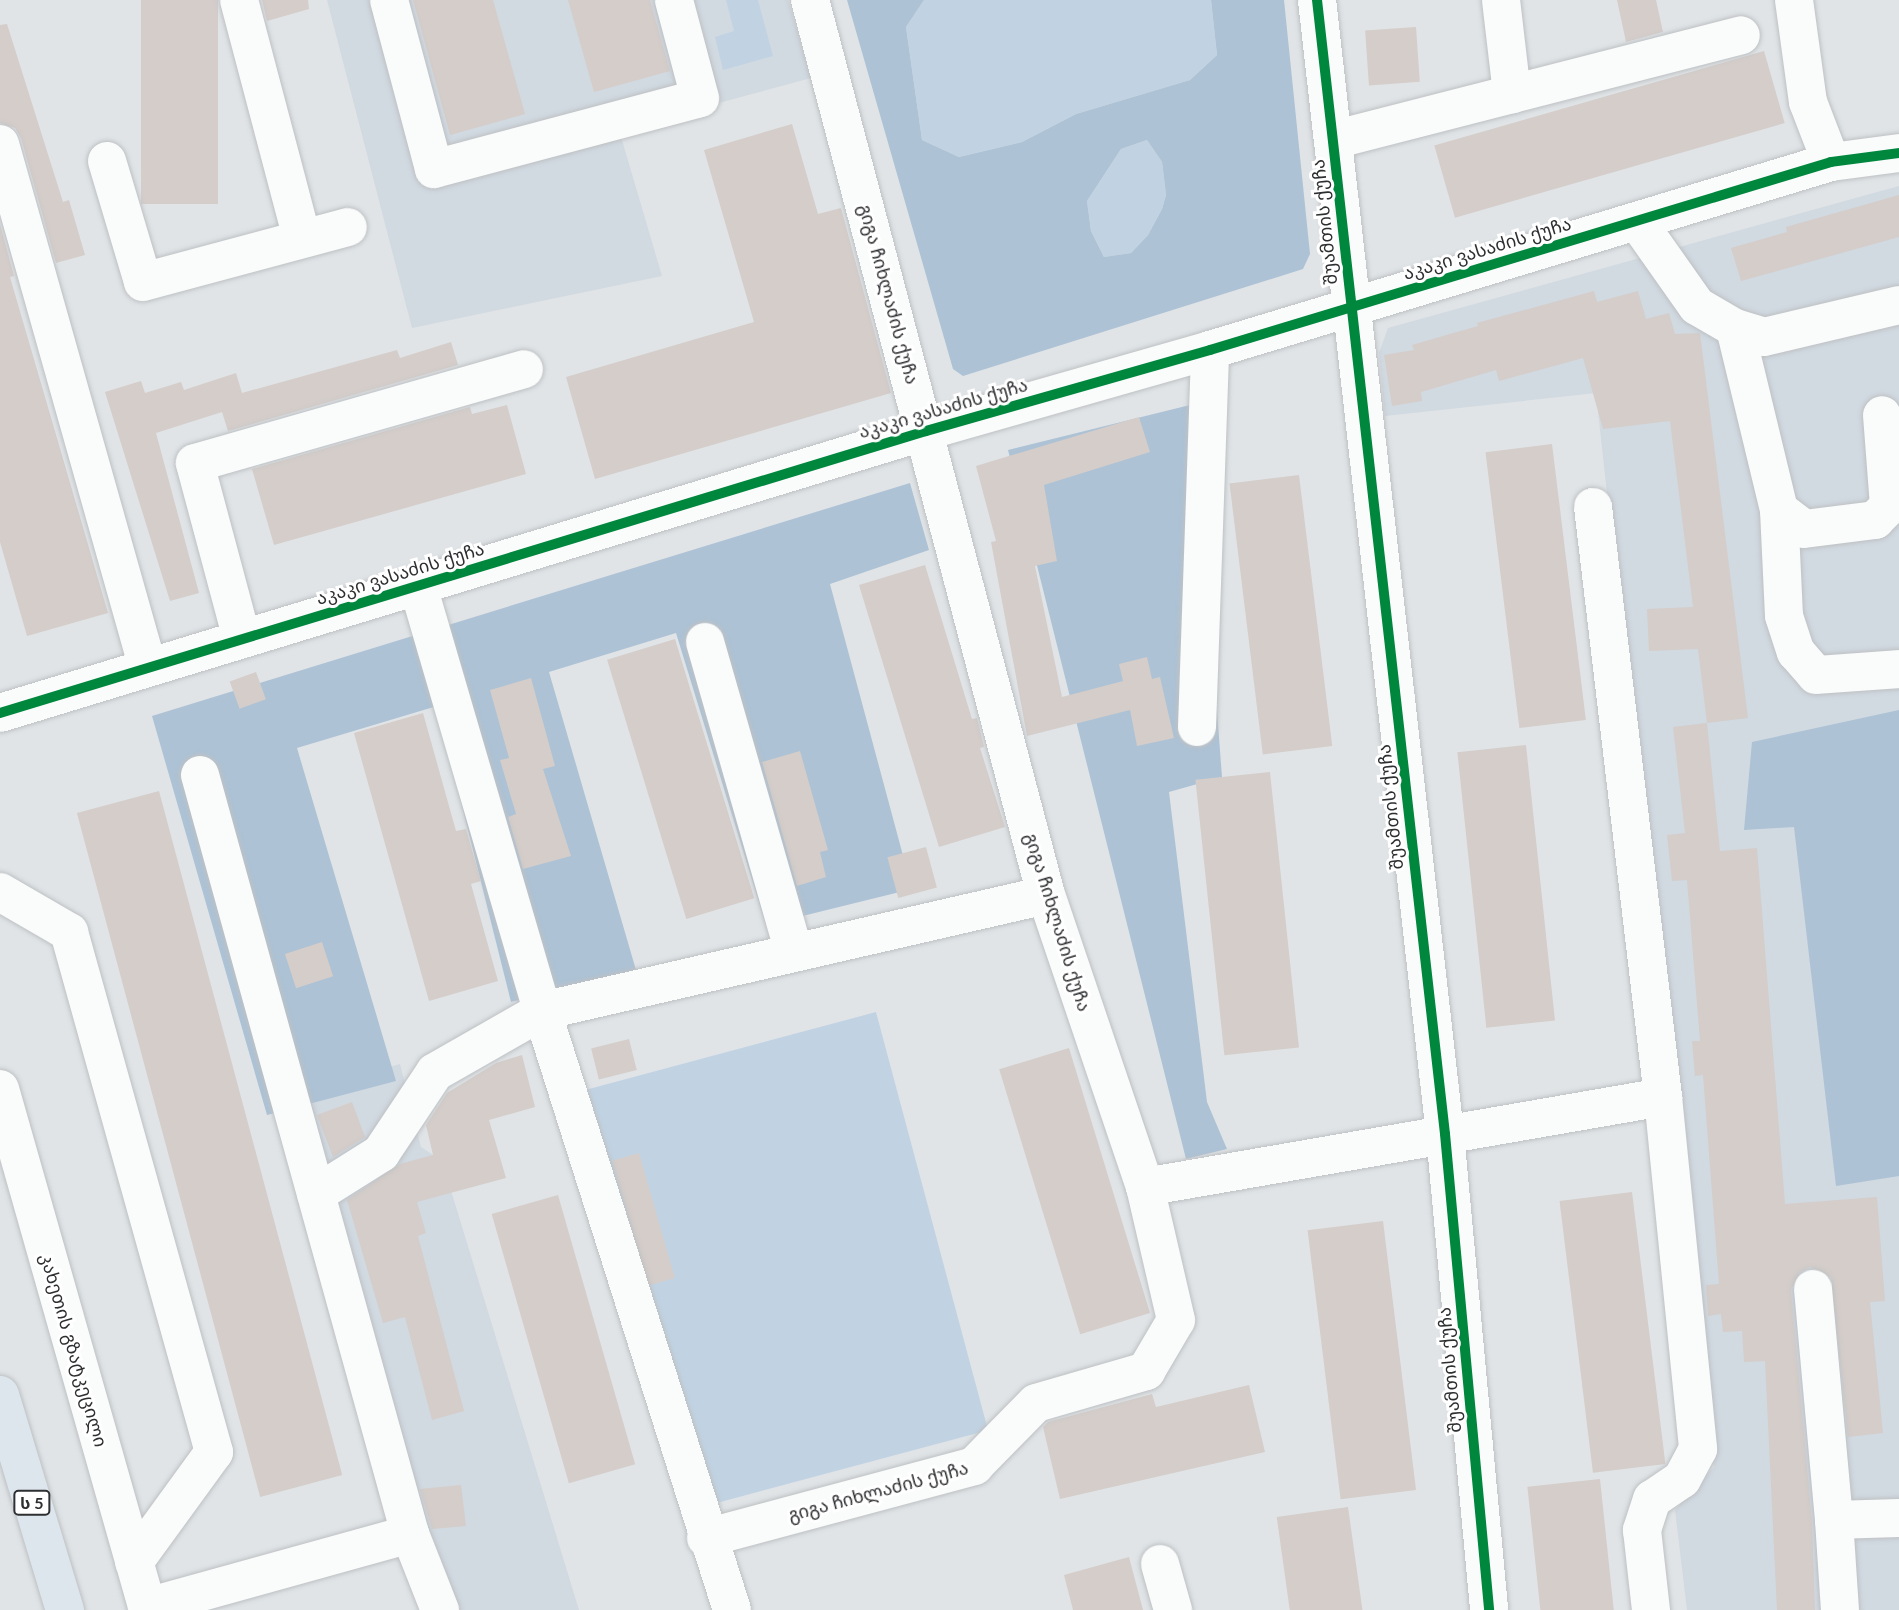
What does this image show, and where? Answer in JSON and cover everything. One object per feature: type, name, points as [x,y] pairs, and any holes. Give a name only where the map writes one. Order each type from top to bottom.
[{"type":"highway","name":"ს 5","points":[[0,1395],[65,1610]]},
{"type":"street","points":[[239,0],[302,239]]},
{"type":"street","points":[[389,0],[434,169],[700,98],[674,0]]},
{"type":"street","name":"გიგა ჩიხლაძის ქუჩა","points":[[706,1538],[974,1466],[1036,1403],[1146,1371],[1176,1320],[1145,1187],[1046,895],[926,431],[810,0]]},
{"type":"street","name":"შუამთის ქუჩა","points":[[1317,0],[1445,1134],[1489,1610]]},
{"type":"street","points":[[1501,0],[1512,94]]},
{"type":"street","points":[[1794,0],[1808,102],[1831,162]]},
{"type":"street","points":[[1333,140],[1741,35]]},
{"type":"street","points":[[0,144],[148,668]]},
{"type":"street","name":"აკაკი ვასაძის ქუჩა","points":[[3,702],[148,668],[926,431],[1210,350],[1831,162],[1899,153]]},
{"type":"street","points":[[107,161],[144,282],[348,227]]},
{"type":"street","points":[[1637,221],[1697,306],[1735,328],[1764,337],[1899,305]]},
{"type":"street","points":[[1735,328],[1779,510],[1784,616],[1796,652],[1816,675],[1899,669]]},
{"type":"street","points":[[1198,727],[1210,350]]},
{"type":"street","points":[[243,639],[195,463],[524,369]]},
{"type":"street","points":[[1779,510],[1804,529],[1875,520],[1889,506],[1882,415]]},
{"type":"street","points":[[1594,507],[1663,1097],[1698,1448],[1682,1479],[1652,1499],[1642,1530],[1651,1610]]},
{"type":"street","points":[[418,586],[542,1012],[706,1538],[732,1610]]},
{"type":"street","points":[[705,642],[794,953]]},
{"type":"street","points":[[200,775],[410,1534],[440,1610]]},
{"type":"street","points":[[0,892],[69,932],[214,1452],[134,1562]]},
{"type":"street","points":[[316,1194],[382,1153],[435,1072],[542,1012],[1046,895]]},
{"type":"street","name":"კახეთის გზატკეცილი","points":[[0,1089],[148,1608]]},
{"type":"street","points":[[1145,1187],[1663,1097]]},
{"type":"street","points":[[1813,1289],[1840,1610]]},
{"type":"street","points":[[1834,1520],[1899,1518]]},
{"type":"street","points":[[148,1608],[410,1534]]},
{"type":"street","points":[[1160,1564],[1173,1610]]},
{"type":"shaded area","points":[[327,0],[788,0],[811,78],[619,130],[662,276],[412,328]]},
{"type":"shaded area","points":[[726,0],[758,0],[773,56],[723,70],[715,37],[734,31]]},
{"type":"shaded area","points":[[847,0],[924,0],[906,27],[922,140],[959,157],[1022,142],[1076,114],[1190,80],[1217,55],[1211,0],[1284,0],[1310,254],[1303,269],[963,376],[953,369]],"holes":[[[1147,140],[1162,162],[1166,195],[1148,235],[1131,253],[1104,257],[1091,231],[1087,201],[1121,149]]]},
{"type":"shaded area","points":[[924,0],[1211,0],[1217,55],[1190,80],[1076,114],[1022,142],[959,157],[922,140],[906,27]]},
{"type":"shaded area","points":[[1147,140],[1162,162],[1166,195],[1162,209],[1148,235],[1131,253],[1104,257],[1091,231],[1087,201],[1121,149]]},
{"type":"shaded area","points":[[1899,186],[1899,1610],[1687,1610],[1675,1510],[1714,1467],[1596,393],[1385,416],[1379,353],[1388,328]]},
{"type":"shaded area","points":[[1194,404],[1222,777],[1169,792],[1207,1102],[1227,1149],[1186,1159],[1008,450]]},
{"type":"shaded area","points":[[910,483],[929,550],[830,584],[912,889],[766,925],[676,633],[549,672],[636,970],[511,1002],[437,706],[297,748],[396,1081],[267,1115],[152,716]]},
{"type":"shaded area","points":[[1899,710],[1899,1176],[1836,1186],[1794,827],[1744,830],[1752,742]]},
{"type":"shaded area","points":[[876,1012],[988,1430],[695,1509],[583,1090]]},
{"type":"shaded area","points":[[400,1064],[421,1147],[442,1161],[579,1610],[446,1610],[292,1094]]},
{"type":"building","points":[[141,0],[218,0],[218,204],[141,204]]},
{"type":"building","points":[[262,0],[308,0],[309,9],[267,21]]},
{"type":"building","points":[[413,0],[493,0],[525,114],[450,135]]},
{"type":"building","points":[[568,0],[650,0],[670,71],[594,92]]},
{"type":"building","points":[[1617,0],[1656,0],[1663,32],[1626,42]]},
{"type":"building","points":[[7,24],[63,202],[69,200],[85,255],[56,263],[21,138],[15,128],[0,123],[0,25]]},
{"type":"building","points":[[1416,27],[1420,82],[1369,85],[1365,31]]},
{"type":"building","points":[[1764,51],[1785,123],[1455,218],[1434,146]]},
{"type":"building","points":[[792,124],[818,214],[841,208],[891,393],[595,479],[566,377],[754,322],[704,150]]},
{"type":"building","points":[[1899,195],[1899,237],[1741,281],[1731,248],[1787,232],[1786,227]]},
{"type":"building","points":[[0,224],[14,276],[10,277],[108,613],[27,636],[0,542]]},
{"type":"building","points":[[1594,291],[1597,302],[1638,291],[1646,319],[1669,313],[1675,334],[1700,333],[1748,718],[1707,723],[1698,649],[1649,651],[1647,609],[1693,607],[1670,421],[1603,429],[1583,358],[1499,381],[1496,370],[1421,392],[1422,401],[1392,406],[1384,355],[1414,350],[1412,345],[1478,326],[1477,323]]},
{"type":"building","points":[[451,342],[458,365],[228,431],[222,412],[156,433],[199,593],[170,601],[105,392],[141,381],[145,393],[181,382],[184,390],[236,373],[242,393],[397,350],[400,358]]},
{"type":"building","points":[[507,405],[526,474],[274,545],[252,469],[470,407],[472,414]]},
{"type":"building","points":[[1139,417],[1150,452],[1044,485],[1057,561],[1035,566],[1062,697],[1123,681],[1119,664],[1147,657],[1152,679],[1160,677],[1174,738],[1137,746],[1130,710],[1027,736],[991,542],[996,541],[976,466]]},
{"type":"building","points":[[1552,444],[1586,720],[1519,728],[1485,452]]},
{"type":"building","points":[[1299,475],[1332,746],[1263,754],[1230,484]]},
{"type":"building","points":[[925,565],[972,719],[977,718],[984,747],[980,748],[1005,827],[939,847],[859,585]]},
{"type":"building","points":[[675,639],[754,898],[686,919],[607,660]]},
{"type":"building","points":[[256,672],[266,699],[240,709],[230,682]]},
{"type":"building","points":[[531,678],[555,766],[543,769],[571,856],[523,869],[508,817],[516,814],[500,760],[509,758],[490,690]]},
{"type":"building","points":[[423,713],[456,831],[466,829],[481,881],[471,884],[498,981],[429,1001],[354,733]]},
{"type":"building","points":[[1707,723],[1720,851],[1757,848],[1785,1204],[1877,1197],[1885,1301],[1870,1302],[1883,1433],[1848,1437],[1831,1277],[1810,1267],[1800,1272],[1791,1290],[1812,1522],[1815,1610],[1777,1610],[1765,1361],[1744,1362],[1742,1331],[1723,1332],[1721,1314],[1708,1316],[1706,1285],[1719,1284],[1703,1075],[1695,1076],[1692,1041],[1700,1041],[1687,880],[1672,881],[1667,835],[1685,833],[1673,727]]},
{"type":"building","points":[[1526,745],[1555,1020],[1486,1028],[1457,752]]},
{"type":"building","points":[[800,751],[828,850],[820,852],[826,877],[797,886],[762,762]]},
{"type":"building","points":[[1270,772],[1299,1047],[1224,1055],[1195,780]]},
{"type":"building","points":[[159,791],[342,1475],[260,1497],[77,813]]},
{"type":"building","points":[[926,847],[937,888],[898,898],[887,857]]},
{"type":"building","points":[[322,942],[333,976],[296,988],[285,954]]},
{"type":"building","points":[[629,1039],[637,1070],[599,1079],[591,1048]]},
{"type":"building","points":[[1069,1048],[1150,1313],[1080,1334],[999,1069]]},
{"type":"building","points":[[522,1055],[535,1107],[489,1120],[506,1178],[417,1202],[426,1233],[418,1236],[464,1411],[432,1420],[405,1317],[383,1323],[347,1200],[400,1164],[433,1155],[426,1125],[447,1093],[496,1063]]},
{"type":"building","points":[[352,1102],[365,1137],[333,1157],[317,1115]]},
{"type":"building","points":[[639,1153],[675,1278],[648,1286],[612,1161]]},
{"type":"building","points":[[1632,1192],[1665,1464],[1593,1473],[1560,1201]]},
{"type":"building","points":[[558,1195],[635,1464],[569,1483],[492,1214]]},
{"type":"building","points":[[1383,1221],[1416,1490],[1341,1499],[1308,1230]]},
{"type":"building","points":[[1249,1385],[1265,1452],[1060,1499],[1043,1427],[1048,1422],[1152,1394],[1156,1407]]},
{"type":"building","points":[[1600,1479],[1614,1610],[1540,1610],[1527,1487]]},
{"type":"building","points":[[461,1485],[466,1526],[432,1529],[420,1489]]},
{"type":"building","points":[[1348,1507],[1362,1610],[1290,1610],[1277,1517]]},
{"type":"building","points":[[1129,1557],[1143,1610],[1073,1610],[1064,1575]]},
{"type":"cycle path","points":[[1317,0],[1445,1134],[1489,1610]]},
{"type":"cycle path","points":[[0,713],[926,431],[1210,350],[1831,162],[1899,153]]}]
